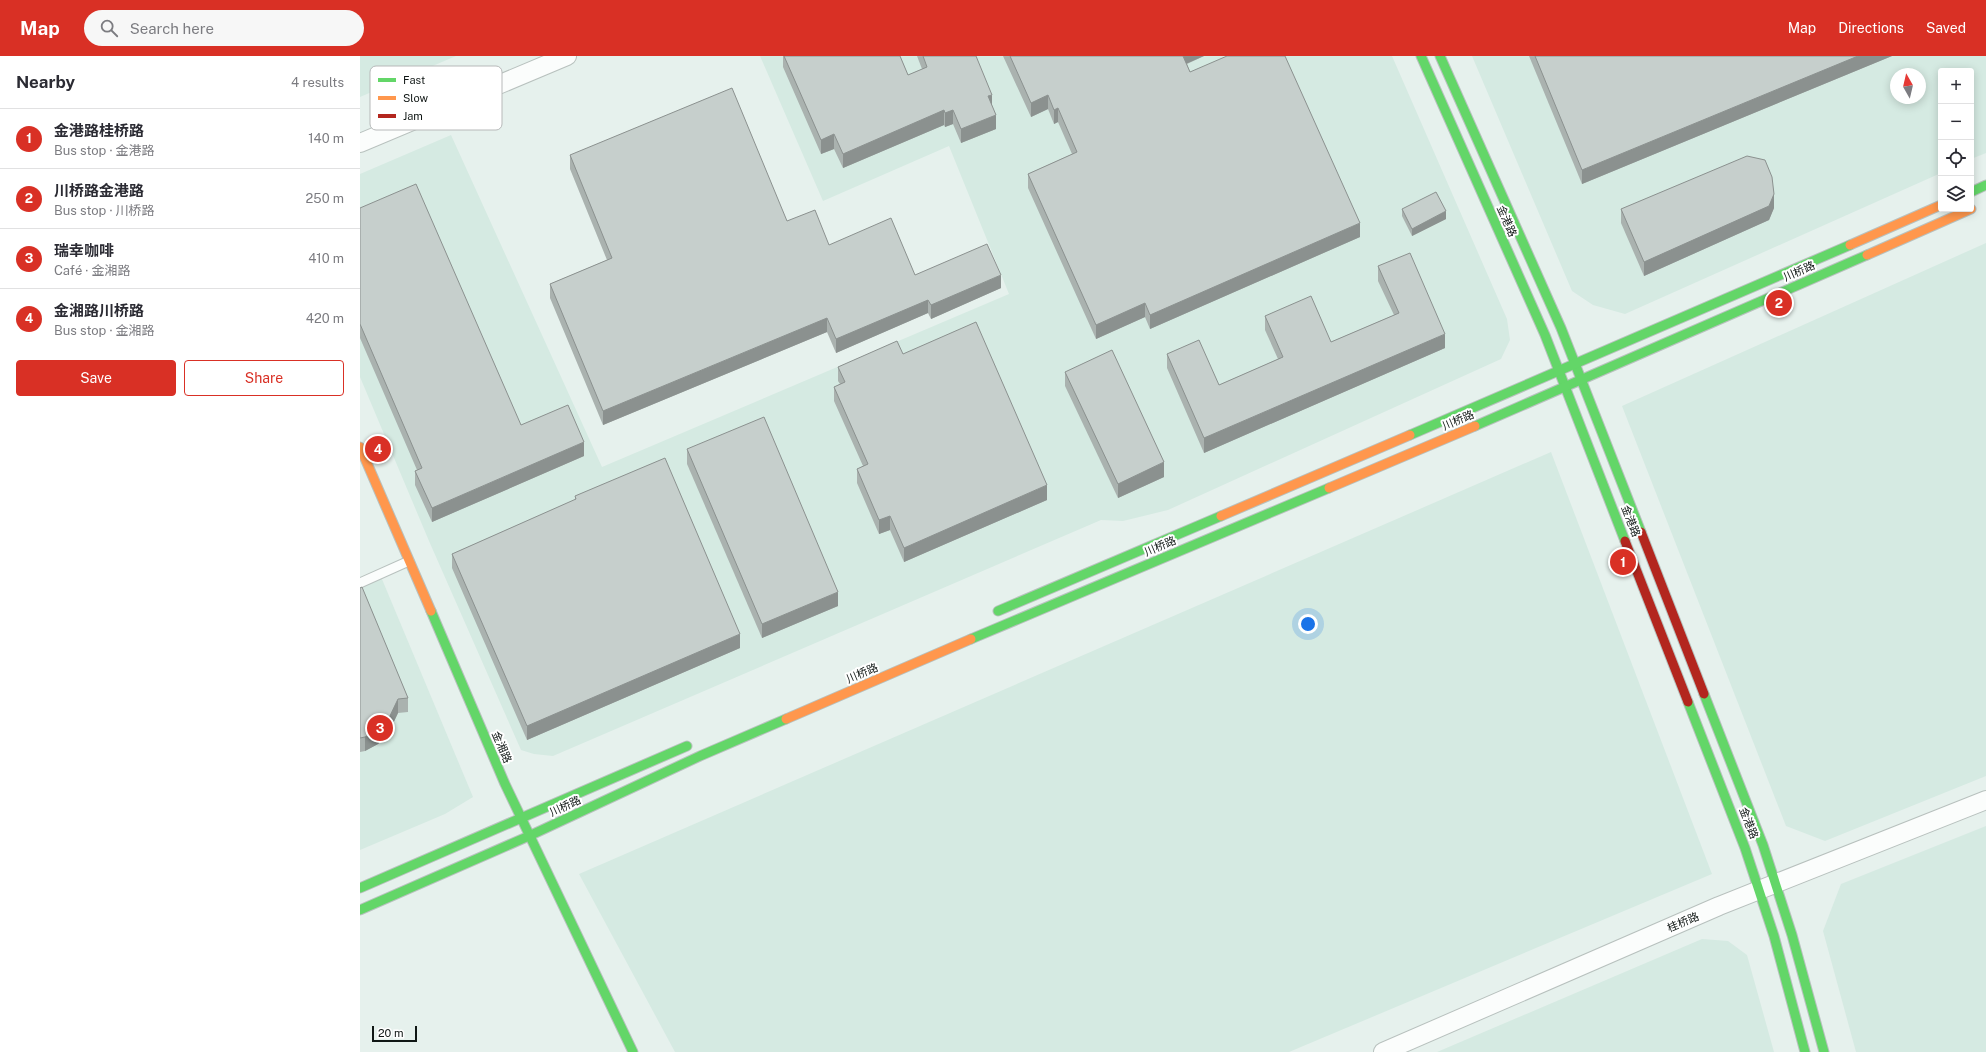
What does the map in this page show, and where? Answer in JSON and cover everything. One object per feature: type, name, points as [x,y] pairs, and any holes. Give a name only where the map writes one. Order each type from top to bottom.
[{"type":"street","points":[[502,84],[568,56]]},
{"type":"street","name":"金港路","points":[[1421,56],[1542,328],[1745,848],[1760,890],[1805,1052]]},
{"type":"street","name":"金港路","points":[[1440,56],[1582,380],[1748,806],[1777,884],[1824,1052]]},
{"type":"street","points":[[360,143],[391,130]]},
{"type":"street","points":[[1974,191],[1986,185]]},
{"type":"street","name":"川桥路","points":[[1974,208],[1981,204]]},
{"type":"street","name":"川桥路","points":[[989,615],[1558,370],[1660,328],[1938,206]]},
{"type":"street","name":"川桥路","points":[[360,910],[529,836],[730,743],[1023,617],[1566,388],[1964,212]]},
{"type":"street","name":"金湘路","points":[[360,447],[529,836],[633,1052]]},
{"type":"street","name":"川桥路","points":[[360,888],[698,741]]},
{"type":"street","name":"桂桥路","points":[[1383,1052],[1760,890],[1986,800]]},
{"type":"lane","points":[[360,583],[409,561]]},
{"type":"shaded area","points":[[360,56],[456,56],[433,66],[370,66],[370,93],[360,97]]},
{"type":"shaded area","points":[[760,56],[1392,56],[1507,319],[1510,340],[1501,359],[1168,510],[1123,521],[1101,520],[553,756],[534,754],[521,750],[429,541],[360,377],[360,174],[451,135],[602,467],[1009,294],[949,146],[823,201]]},
{"type":"shaded area","points":[[1472,56],[1986,56],[1986,153],[1974,158],[1974,68],[1938,68],[1938,174],[1625,314],[1593,305],[1572,291]]},
{"type":"shaded area","points":[[1986,243],[1986,776],[1825,841],[1786,826],[1622,406]]},
{"type":"shaded area","points":[[1551,452],[1712,874],[1289,1052],[675,1052],[579,874]]},
{"type":"shaded area","points":[[379,572],[473,797],[445,814],[360,850],[360,580]]},
{"type":"shaded area","points":[[1986,826],[1986,1052],[1856,1052],[1823,931],[1841,884]]},
{"type":"shaded area","points":[[1702,939],[1728,941],[1747,955],[1774,1052],[1437,1052]]},
{"type":"building","points":[[784,56],[900,56],[908,75],[927,67],[923,56],[976,56],[992,95],[988,96],[996,115],[961,129],[953,110],[945,113],[944,110],[843,154],[834,134],[821,140]]},
{"type":"building","points":[[1010,56],[1183,56],[1190,72],[1227,56],[1285,56],[1360,223],[1150,315],[1145,303],[1096,325],[1028,174],[1077,152],[1058,108],[1054,110],[1048,95],[1031,103]]},
{"type":"building","points":[[1535,56],[1858,56],[1582,170]]},
{"type":"building","points":[[732,88],[787,221],[815,210],[829,245],[891,218],[915,275],[987,244],[1001,275],[931,305],[928,300],[836,339],[827,318],[603,411],[550,284],[612,258],[570,155]]},
{"type":"building","points":[[1747,156],[1765,160],[1772,177],[1774,194],[1769,206],[1644,262],[1621,209]]},
{"type":"building","points":[[416,184],[521,425],[568,405],[584,442],[432,508],[415,471],[422,468],[360,324],[360,208]]},
{"type":"building","points":[[1436,192],[1446,211],[1412,229],[1402,209]]},
{"type":"building","points":[[1410,253],[1445,334],[1204,438],[1167,354],[1199,340],[1219,385],[1283,357],[1265,316],[1311,296],[1331,342],[1399,313],[1378,266]]},
{"type":"building","points":[[976,322],[1047,485],[904,548],[890,516],[879,520],[857,469],[868,464],[834,387],[845,382],[838,367],[897,341],[903,354]]},
{"type":"building","points":[[1112,350],[1164,462],[1118,484],[1065,372]]},
{"type":"building","points":[[764,417],[838,592],[762,624],[687,449]]},
{"type":"building","points":[[665,458],[740,634],[527,726],[452,554],[576,499],[575,496]]},
{"type":"building","points":[[362,587],[408,698],[398,699],[388,720],[378,730],[360,738],[360,588]]},
{"type":"traffic: fast","points":[[1421,56],[1545,335],[1625,541]]},
{"type":"traffic: fast","points":[[1440,56],[1561,328],[1641,532]]},
{"type":"traffic: fast","points":[[1974,191],[1986,185]]},
{"type":"traffic: fast","points":[[1410,435],[1850,245]]},
{"type":"traffic: fast","points":[[1475,426],[1867,255]]},
{"type":"traffic: fast","points":[[971,639],[1329,488]]},
{"type":"traffic: fast","points":[[998,611],[1221,516]]},
{"type":"traffic: fast","points":[[431,611],[505,784],[633,1052]]},
{"type":"traffic: fast","points":[[1704,694],[1763,845],[1792,935],[1824,1052]]},
{"type":"traffic: fast","points":[[1688,702],[1745,848],[1774,936],[1805,1052]]},
{"type":"traffic: fast","points":[[360,910],[529,836],[700,756],[786,719]]},
{"type":"traffic: fast","points":[[360,888],[687,746]]},
{"type":"traffic: slow","points":[[1850,245],[1938,206]]},
{"type":"traffic: slow","points":[[1867,255],[1964,212]]},
{"type":"traffic: slow","points":[[1329,488],[1475,426]]},
{"type":"traffic: slow","points":[[1221,516],[1410,435]]},
{"type":"traffic: slow","points":[[360,447],[431,611]]},
{"type":"traffic: slow","points":[[786,719],[971,639]]},
{"type":"traffic: jam","points":[[1641,532],[1704,694]]},
{"type":"traffic: jam","points":[[1625,541],[1688,702]]},
{"type":"place","name":"川桥路金港路","points":[[1779,303]]},
{"type":"place","name":"金湘路川桥路","points":[[378,449]]},
{"type":"place","name":"金港路桂桥路","points":[[1623,562]]},
{"type":"place","name":"瑞幸咖啡","points":[[380,728]]}]
